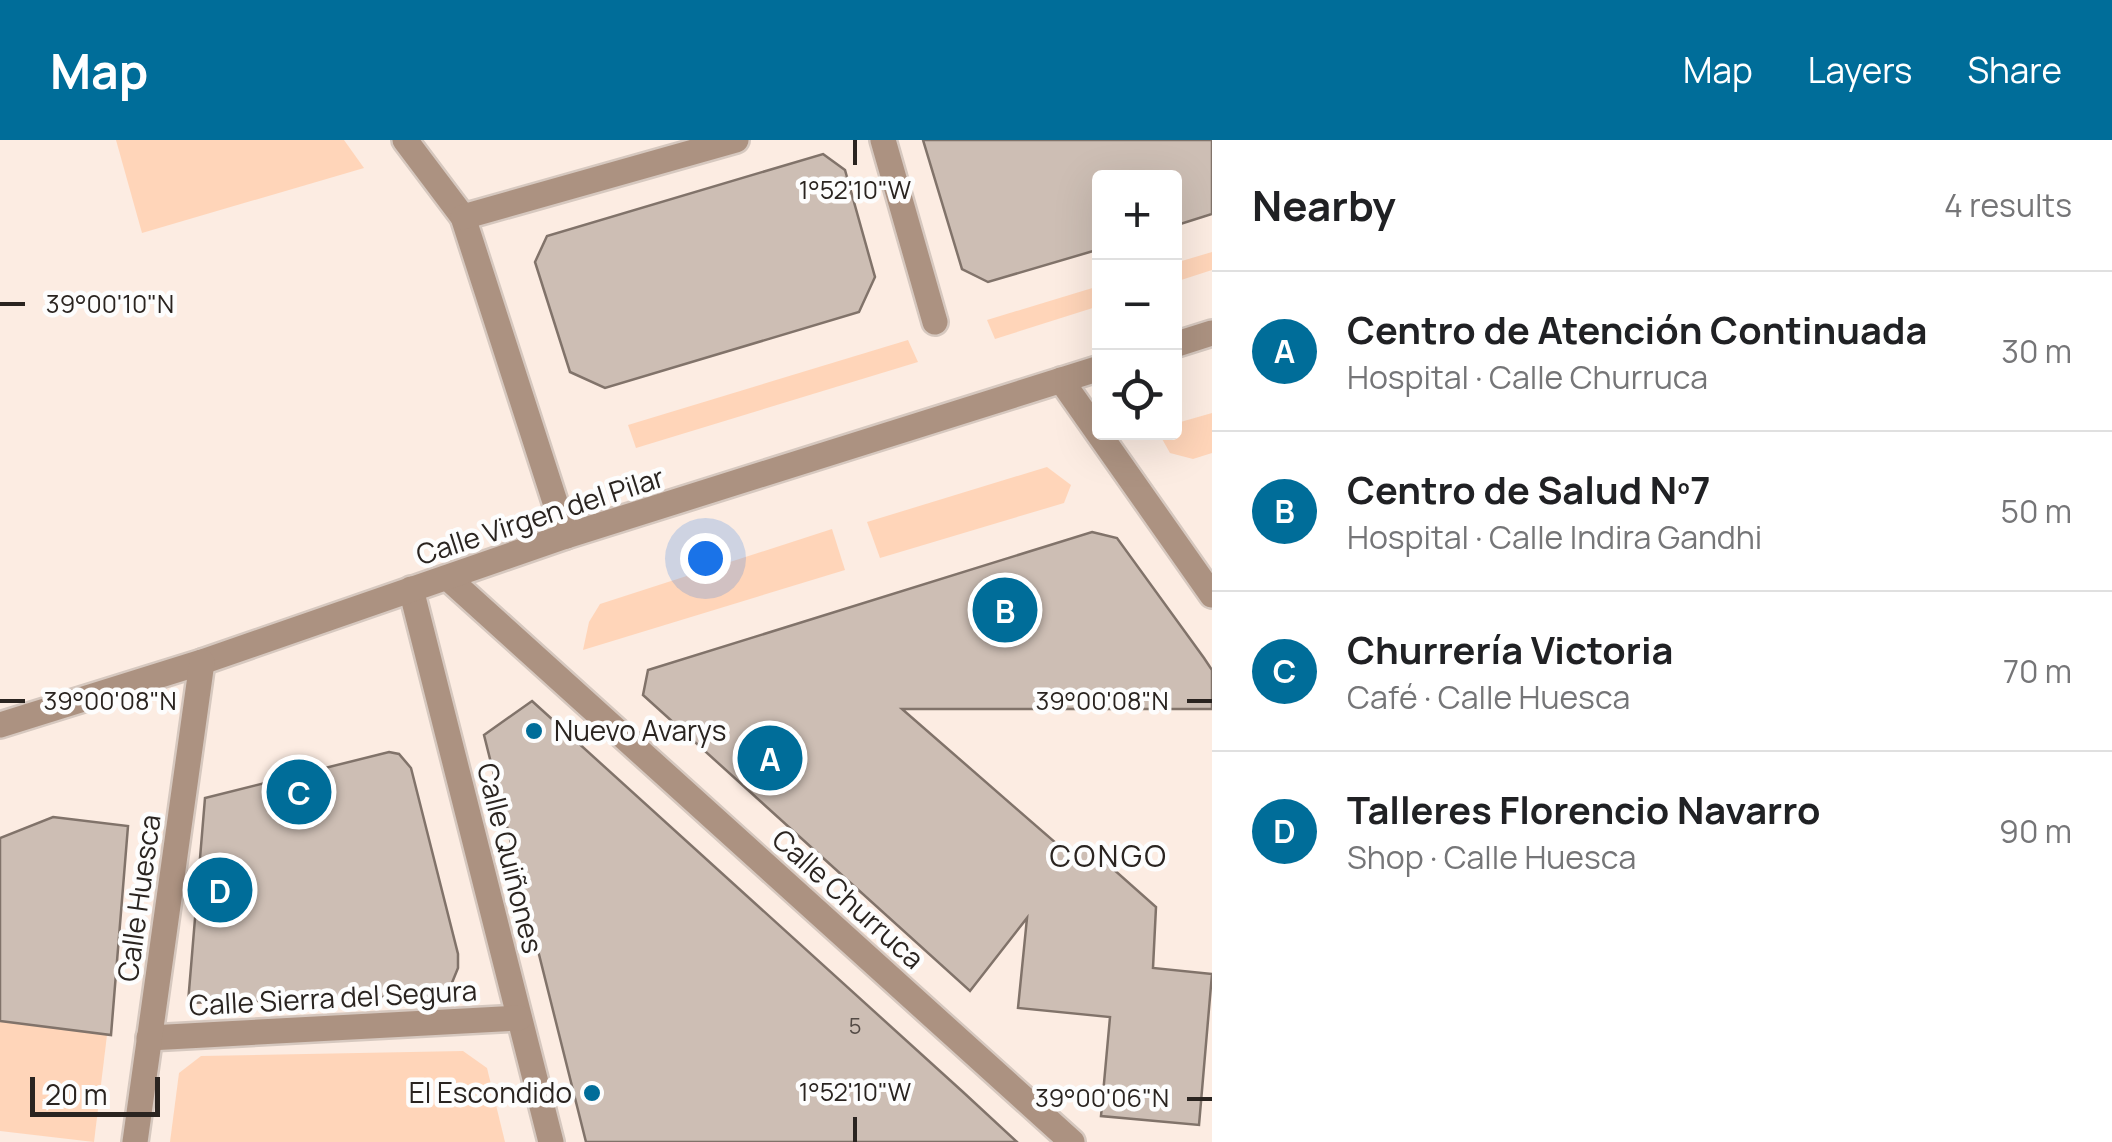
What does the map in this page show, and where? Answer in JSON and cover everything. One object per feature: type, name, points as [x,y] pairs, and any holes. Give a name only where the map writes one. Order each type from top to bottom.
[{"type":"street","points":[[405,140],[463,217],[566,536]]},
{"type":"street","points":[[463,217],[736,140]]},
{"type":"street","points":[[883,140],[935,322]]},
{"type":"street","points":[[1182,342],[1212,333]]},
{"type":"street","name":"Calle Virgen del Pilar","points":[[0,725],[202,662],[566,536],[1092,370]]},
{"type":"street","points":[[1061,380],[1212,595]]},
{"type":"street","name":"Calle Churruca","points":[[449,579],[1072,1142]]},
{"type":"street","name":"Calle Quiñones","points":[[411,589],[551,1142]]},
{"type":"street","name":"Calle Huesca","points":[[135,1142],[202,662]]},
{"type":"street","name":"Calle Sierra del Segura","points":[[150,1038],[520,1018]]},
{"type":"shaded area","points":[[116,140],[344,140],[364,168],[142,233]]},
{"type":"shaded area","points":[[1212,252],[1212,270],[1182,280],[1182,261]]},
{"type":"shaded area","points":[[1092,288],[1092,308],[995,339],[987,320]]},
{"type":"shaded area","points":[[908,340],[918,362],[636,448],[628,425]]},
{"type":"shaded area","points":[[1212,413],[1212,453],[1193,459],[1170,453],[1163,440],[1182,440],[1182,422]]},
{"type":"shaded area","points":[[1047,467],[1071,485],[1064,503],[880,558],[867,522]]},
{"type":"shaded area","points":[[832,529],[845,570],[583,650],[589,622],[600,604]]},
{"type":"shaded area","points":[[0,1021],[107,1035],[94,1142],[0,1131]]},
{"type":"shaded area","points":[[463,1051],[487,1068],[505,1142],[170,1142],[179,1073],[201,1056]]},
{"type":"building","points":[[923,140],[1212,140],[1212,214],[1182,223],[1182,170],[1092,170],[1092,251],[988,282],[962,269]]},
{"type":"building","points":[[823,154],[845,170],[875,277],[859,312],[605,388],[570,372],[535,262],[547,236]]},
{"type":"building","points":[[1092,532],[1117,538],[1204,658],[1212,670],[1212,709],[902,709],[1073,858],[1084,843],[1156,907],[1153,968],[1212,974],[1199,1125],[1101,1116],[1110,1017],[1018,1008],[1027,918],[970,991],[643,695],[648,670]]},
{"type":"building","points":[[532,701],[1017,1142],[586,1142],[484,735]]},
{"type":"building","points":[[389,752],[399,754],[411,768],[458,954],[458,968],[447,995],[188,1003],[205,798]]},
{"type":"building","points":[[53,817],[128,826],[111,1035],[0,1021],[0,838]]},
{"type":"place","name":"Centro de Salud Nº7","points":[[1005,610]]},
{"type":"place","name":"Nuevo Avarys","points":[[534,731]]},
{"type":"place","name":"Centro de Atención Continuada","points":[[770,758]]},
{"type":"place","name":"Churrería Victoria","points":[[299,792]]},
{"type":"place","name":"Talleres Florencio Navarro","points":[[220,890]]},
{"type":"place","name":"El Escondido","points":[[592,1093]]},
{"type":"district","name":"CONGO","points":[[1109,857]]}]
